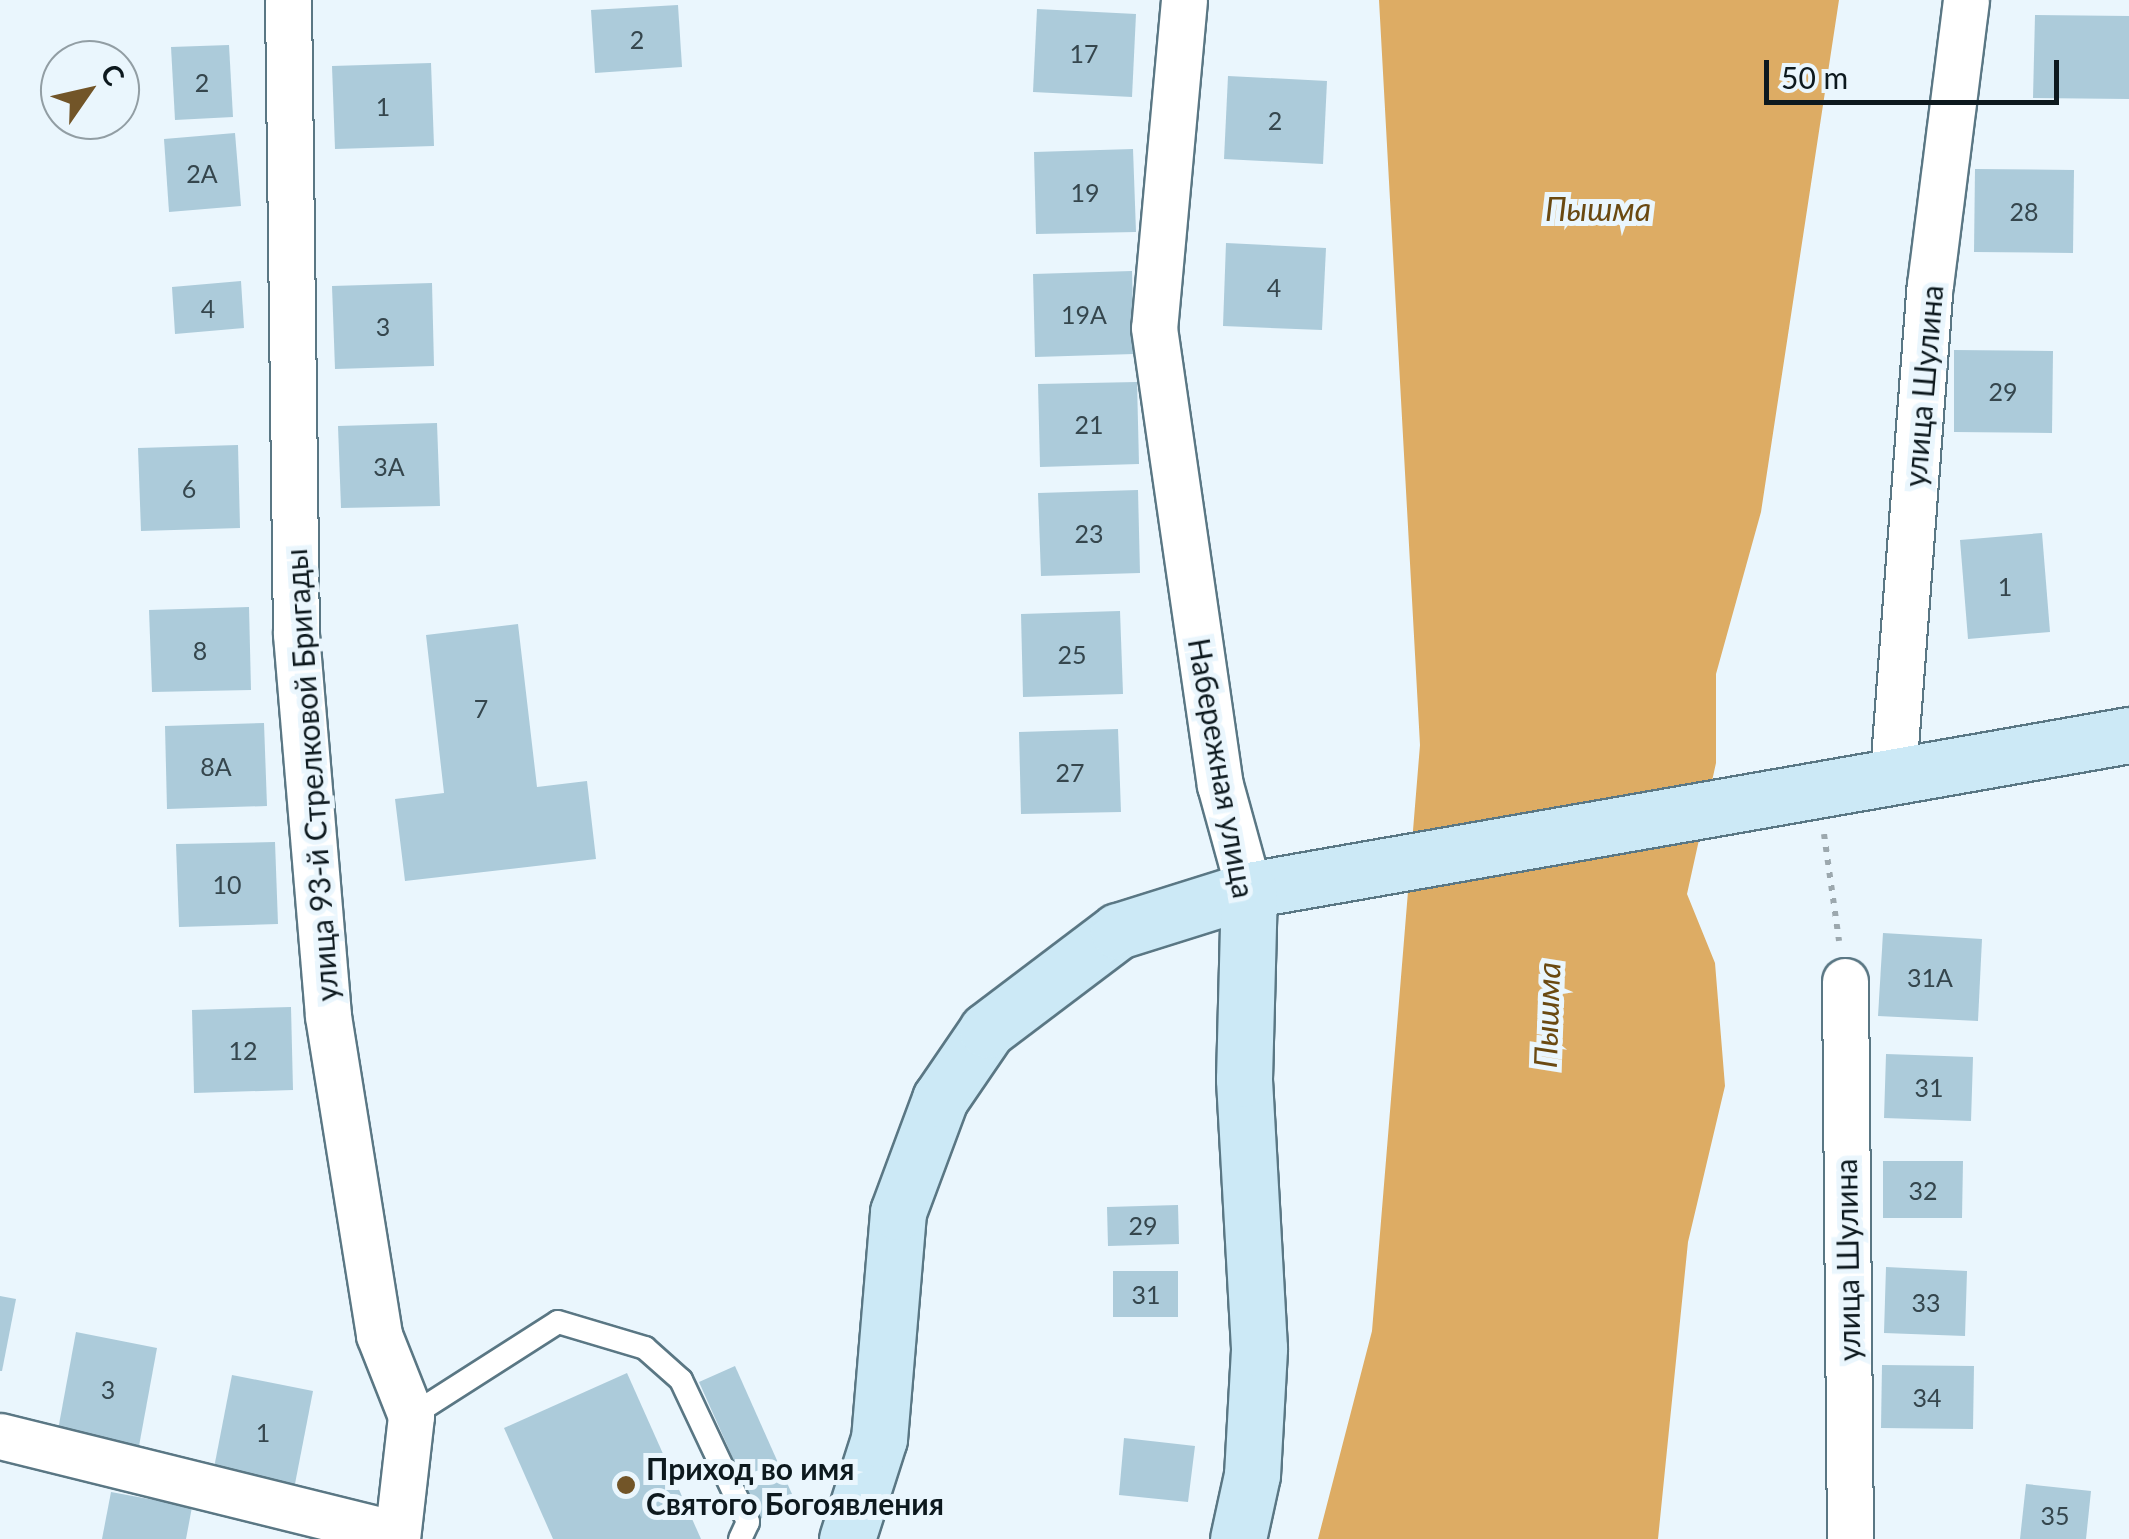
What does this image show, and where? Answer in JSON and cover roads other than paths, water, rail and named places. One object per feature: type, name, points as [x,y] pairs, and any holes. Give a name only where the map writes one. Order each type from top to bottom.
[{"type":"main road","points":[[847,1539],[878,1439],[898,1212],[940,1099],[987,1030],[1070,963],[1118,931],[1249,890],[2129,735]]},
{"type":"main road","name":"Набережная улица","points":[[1238,1539],[1252,1474],[1260,1348],[1244,1079],[1249,890]]},
{"type":"street","name":"улица 93-й Стрелковой Бригады","points":[[288,0],[296,634],[328,1016],[379,1335],[410,1416],[396,1537]]},
{"type":"street","name":"Набережная улица","points":[[1184,0],[1154,328],[1220,785],[1249,890]]},
{"type":"street","name":"улица Шулина","points":[[1893,774],[1930,285],[1966,0]]},
{"type":"street","name":"улица Шулина","points":[[1844,980],[1850,1539]]},
{"type":"street","points":[[0,1436],[396,1537]]},
{"type":"lane","points":[[410,1416],[558,1322],[645,1348],[681,1380],[748,1522],[740,1539]]},
{"type":"water","name":"Пышма","points":[[1379,0],[1839,0],[1761,512],[1716,674],[1716,763],[1687,894],[1715,963],[1725,1086],[1688,1242],[1658,1539],[1318,1539],[1372,1331],[1420,745]]},
{"type":"place","name":"Приход во имя Святого Богоявления","points":[[626,1485]]}]
